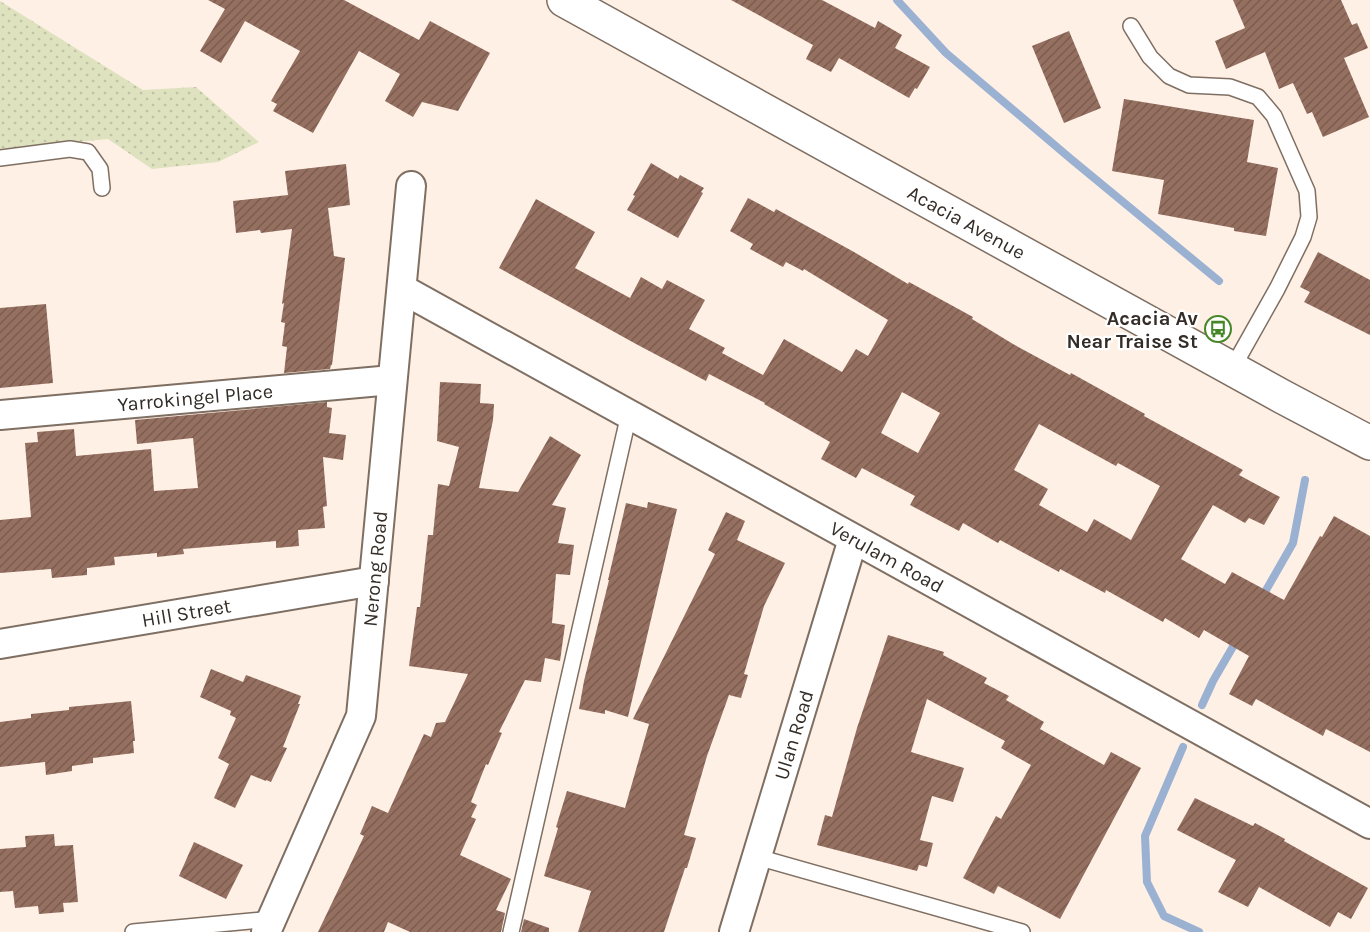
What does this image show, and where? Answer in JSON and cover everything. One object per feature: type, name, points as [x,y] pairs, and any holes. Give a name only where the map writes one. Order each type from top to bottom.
[{"type":"street","name":"Acacia Avenue","points":[[564,0],[1370,443]]},
{"type":"street","name":"Nerong Road","points":[[269,926],[361,716],[411,186]]},
{"type":"street","name":"Verulam Road","points":[[402,289],[1370,824]]},
{"type":"street","name":"Yarrokingel Place","points":[[0,415],[392,380]]},
{"type":"street","name":"Ulan Road","points":[[734,932],[853,539]]},
{"type":"street","name":"Hill Street","points":[[0,644],[374,581]]},
{"type":"lane","points":[[1131,26],[1150,57],[1169,76],[1189,85],[1230,87],[1258,97],[1274,116],[1307,191],[1309,217],[1303,237],[1232,369]]},
{"type":"lane","points":[[0,158],[70,149],[88,152],[100,169],[102,188]]},
{"type":"lane","points":[[511,932],[629,414]]},
{"type":"lane","points":[[757,857],[1022,932]]},
{"type":"lane","points":[[133,932],[269,926]]},
{"type":"green space","points":[[0,1],[143,90],[196,87],[259,142],[218,162],[152,169],[108,139],[0,149]]},
{"type":"building","points":[[208,0],[344,0],[419,40],[430,21],[490,53],[458,111],[422,102],[413,117],[385,101],[400,74],[359,51],[313,133],[273,111],[277,104],[271,101],[300,51],[245,21],[221,63],[200,51],[225,9]]},
{"type":"building","points":[[731,0],[822,0],[875,28],[878,21],[902,35],[895,48],[930,67],[909,98],[839,58],[831,72],[806,59],[813,45]]},
{"type":"building","points":[[1233,0],[1341,0],[1352,25],[1357,23],[1368,48],[1344,58],[1369,117],[1323,137],[1312,112],[1307,114],[1293,83],[1279,89],[1265,52],[1226,69],[1215,41],[1245,28]]},
{"type":"building","points":[[1069,31],[1101,108],[1064,123],[1032,46]]},
{"type":"building","points":[[1124,99],[1254,120],[1247,162],[1278,168],[1266,236],[1158,214],[1164,180],[1112,171]]},
{"type":"building","points":[[651,163],[678,179],[680,175],[704,188],[678,238],[627,210]]},
{"type":"building","points":[[346,164],[350,205],[328,208],[334,256],[345,258],[332,365],[330,369],[284,373],[287,347],[282,346],[285,323],[281,322],[284,303],[282,304],[292,229],[236,233],[233,201],[288,195],[285,171]]},
{"type":"building","points":[[748,198],[774,212],[776,209],[908,284],[909,282],[973,317],[972,319],[1013,344],[1070,375],[1071,373],[1243,470],[1239,475],[1280,497],[1264,525],[1249,518],[1245,523],[1213,505],[1181,559],[1225,584],[1232,572],[1284,600],[1320,536],[1322,537],[1334,516],[1370,536],[1370,752],[1326,729],[1323,736],[1256,699],[1252,706],[1229,694],[1249,656],[1204,630],[1199,638],[1165,618],[1163,622],[1106,590],[1105,593],[1060,569],[1059,572],[1000,540],[998,543],[963,523],[959,531],[910,505],[915,496],[862,468],[856,478],[821,459],[830,442],[765,403],[709,374],[706,381],[499,268],[536,199],[595,232],[575,268],[630,298],[641,277],[662,289],[667,280],[705,300],[689,329],[725,348],[722,353],[763,375],[784,339],[842,372],[856,349],[868,356],[888,320],[804,269],[803,271],[786,262],[783,267],[750,249],[753,244],[730,231]],"holes":[[[902,392],[940,413],[918,453],[881,433]],[[1039,424],[1116,466],[1118,463],[1160,486],[1131,540],[1094,519],[1087,532],[1039,505],[1048,489],[1014,470]]]},
{"type":"building","points":[[1318,252],[1370,280],[1370,335],[1304,302],[1310,292],[1300,287]]},
{"type":"building","points":[[46,304],[53,383],[0,388],[0,308]]},
{"type":"building","points":[[440,382],[481,384],[480,403],[494,404],[493,420],[479,488],[518,492],[550,436],[581,455],[552,505],[566,508],[558,543],[574,545],[570,575],[556,574],[552,623],[565,625],[560,661],[545,658],[541,682],[525,680],[499,732],[502,733],[488,765],[486,764],[471,802],[477,805],[471,817],[476,819],[460,855],[511,879],[496,910],[505,913],[501,932],[410,932],[388,922],[384,932],[318,932],[364,836],[360,834],[372,806],[388,813],[424,734],[431,737],[436,723],[445,722],[468,674],[409,666],[417,607],[420,607],[428,535],[433,535],[438,484],[449,486],[459,447],[437,441]]},
{"type":"building","points":[[327,402],[327,407],[332,408],[329,433],[346,435],[343,460],[323,457],[327,506],[323,507],[325,528],[298,530],[299,546],[276,548],[276,541],[183,549],[184,554],[157,557],[157,553],[114,557],[115,565],[87,568],[87,575],[52,578],[51,569],[0,573],[0,520],[31,517],[25,443],[38,442],[37,432],[74,429],[76,456],[151,449],[154,491],[198,488],[193,438],[137,444],[135,420]]},
{"type":"building","points":[[648,502],[677,509],[628,717],[605,710],[605,714],[579,709],[626,503],[647,508]]},
{"type":"building","points":[[726,512],[745,521],[737,540],[785,563],[764,606],[744,674],[748,675],[741,698],[729,695],[707,756],[684,835],[696,838],[687,868],[685,868],[664,932],[578,932],[591,891],[544,876],[567,791],[625,808],[649,724],[633,719],[715,554],[708,550]]},
{"type":"building","points":[[888,635],[944,652],[943,655],[987,678],[984,683],[1009,696],[1006,700],[1044,722],[1040,729],[1104,765],[1111,752],[1141,768],[1060,919],[998,886],[994,894],[963,878],[996,816],[1001,819],[1031,765],[1001,748],[1005,741],[927,699],[911,752],[964,768],[953,802],[932,796],[920,840],[933,843],[927,867],[919,865],[917,871],[817,845],[825,815],[832,817],[857,728]]},
{"type":"building","points":[[211,669],[243,682],[246,675],[301,696],[283,747],[287,748],[271,782],[251,775],[235,808],[214,798],[229,764],[218,758],[236,718],[230,715],[231,711],[200,697]]},
{"type":"building","points":[[131,701],[134,753],[93,758],[93,763],[72,766],[72,771],[46,775],[45,762],[0,767],[0,722],[31,718],[31,714],[69,710],[69,707]]},
{"type":"building","points":[[1195,798],[1253,826],[1255,823],[1368,888],[1351,919],[1338,912],[1330,927],[1259,887],[1248,907],[1218,892],[1236,860],[1177,830]]},
{"type":"building","points":[[54,834],[55,846],[73,845],[78,902],[63,903],[64,912],[39,914],[38,906],[15,908],[13,891],[0,892],[0,849],[26,847],[25,836]]},
{"type":"building","points":[[194,842],[243,865],[226,899],[179,876]]},
{"type":"building","points":[[524,919],[549,928],[549,932],[521,932]]},
{"type":"waterway","points":[[897,0],[946,53],[1219,281]]},
{"type":"waterway","points":[[1261,599],[1293,543],[1305,480]]},
{"type":"waterway","points":[[1202,705],[1238,638]]},
{"type":"waterway","points":[[1183,747],[1145,836],[1147,882],[1164,916],[1199,932]]},
{"type":"place","name":"Acacia Av Near Traise St","points":[[1218,329]]}]
